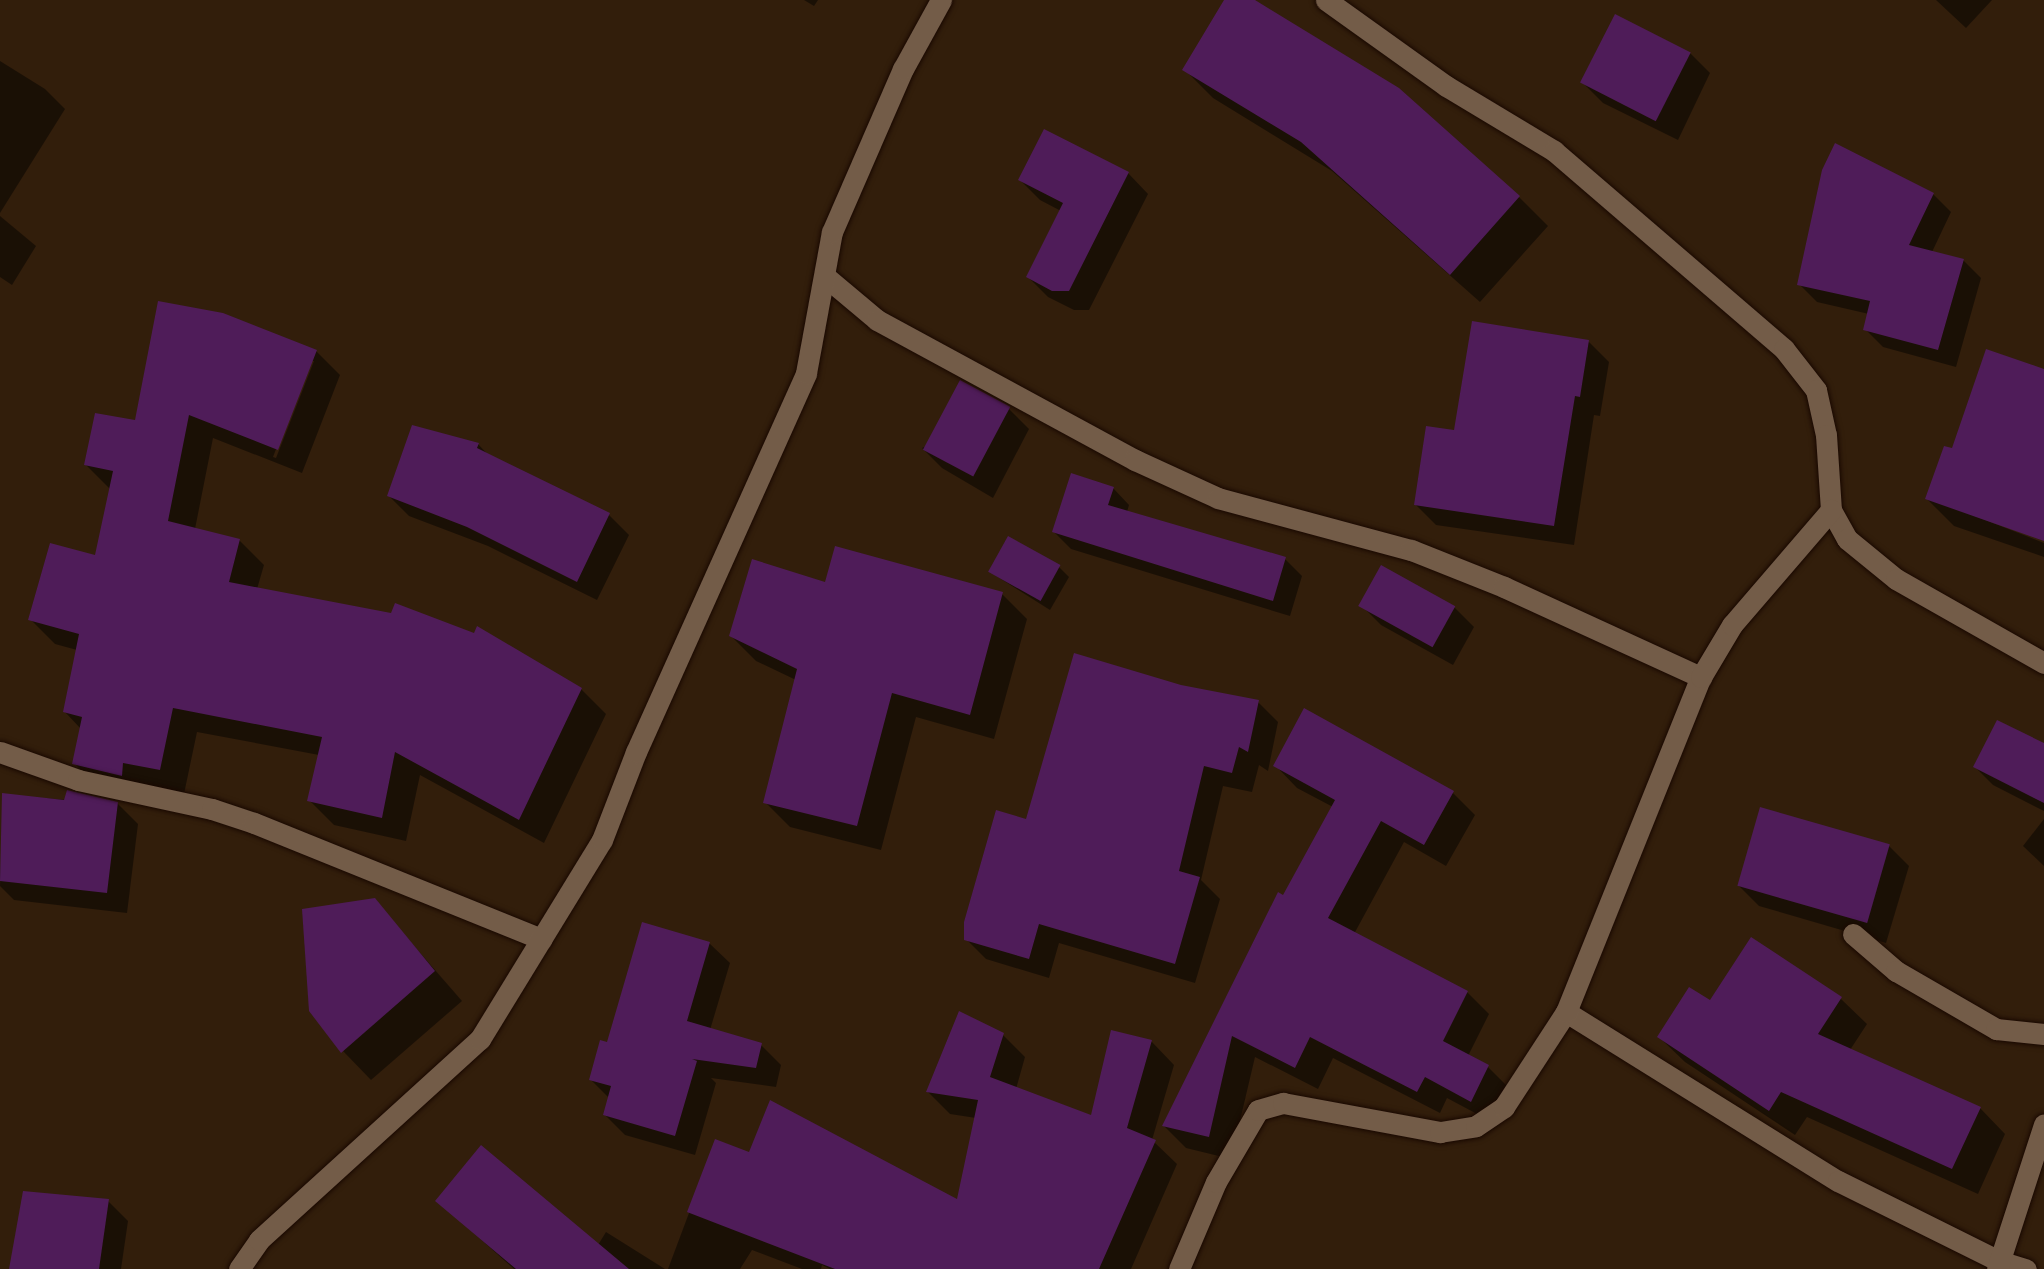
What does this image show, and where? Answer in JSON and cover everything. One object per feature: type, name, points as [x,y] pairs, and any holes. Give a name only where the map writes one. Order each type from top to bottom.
[{"type":"street","points":[[239,1269],[259,1240],[480,1039],[602,839],[641,740],[806,373],[827,278],[832,232],[903,69],[941,0]]},
{"type":"street","points":[[1326,0],[1446,86],[1555,151],[1784,349],[1816,390],[1826,435],[1831,510],[1847,539],[1866,559],[2044,663]]},
{"type":"street","points":[[827,278],[877,320],[1135,460],[1206,493],[1410,550],[1504,587],[1701,677]]},
{"type":"street","points":[[1179,1269],[1216,1182],[1258,1110],[1283,1102],[1440,1132],[1476,1126],[1504,1107],[1566,1012],[1701,677],[1732,625],[1831,510]]},
{"type":"street","points":[[0,751],[78,780],[212,809],[254,823],[541,939]]},
{"type":"street","points":[[1853,934],[1896,971],[1996,1029],[2044,1034]]},
{"type":"street","points":[[1566,1012],[1838,1181],[1998,1265],[2026,1269]]},
{"type":"street","points":[[1998,1265],[2044,1124]]},
{"type":"building","points":[[1224,0],[1255,0],[1399,88],[1520,196],[1450,275],[1301,142],[1182,70]]},
{"type":"building","points":[[1615,14],[1691,53],[1656,121],[1580,83]]},
{"type":"building","points":[[1044,129],[1129,172],[1069,291],[1052,291],[1026,277],[1063,203],[1018,180]]},
{"type":"building","points":[[1835,143],[1934,193],[1909,245],[1964,259],[1938,350],[1863,330],[1870,301],[1797,285],[1822,170]]},
{"type":"building","points":[[158,301],[223,313],[317,350],[278,450],[189,415],[168,521],[240,539],[229,582],[391,613],[395,603],[474,633],[477,626],[582,688],[519,820],[395,752],[382,818],[307,801],[322,737],[173,708],[160,770],[123,763],[122,776],[72,764],[82,717],[63,712],[79,634],[28,620],[50,543],[95,555],[113,471],[84,465],[95,413],[135,420]]},
{"type":"building","points":[[1472,321],[1589,340],[1580,397],[1575,396],[1554,526],[1414,505],[1426,426],[1454,430]]},
{"type":"building","points":[[1986,349],[2044,369],[2044,541],[1925,499],[1944,446],[1952,448]]},
{"type":"building","points":[[960,380],[1010,407],[973,477],[923,450]]},
{"type":"building","points":[[412,425],[479,443],[477,448],[610,513],[577,582],[467,527],[387,496]]},
{"type":"building","points":[[1071,473],[1114,487],[1108,505],[1286,557],[1273,601],[1052,532]]},
{"type":"building","points":[[1008,536],[1060,565],[1041,601],[988,572]]},
{"type":"building","points":[[835,546],[1003,592],[970,715],[892,693],[857,826],[763,803],[797,669],[729,636],[752,559],[825,582]]},
{"type":"building","points":[[1381,565],[1455,606],[1433,647],[1358,606]]},
{"type":"building","points":[[1074,653],[1181,685],[1259,700],[1248,752],[1239,747],[1232,773],[1204,766],[1179,871],[1200,877],[1175,964],[1039,924],[1029,959],[964,940],[964,922],[996,810],[1026,819]]},
{"type":"building","points":[[1304,708],[1454,791],[1424,845],[1381,821],[1328,918],[1468,991],[1443,1041],[1489,1065],[1471,1102],[1425,1077],[1417,1092],[1310,1037],[1295,1068],[1232,1036],[1209,1137],[1162,1126],[1278,892],[1283,895],[1335,800],[1273,766]]},
{"type":"building","points":[[1997,720],[2044,743],[2044,803],[1973,767]]},
{"type":"building","points":[[67,790],[118,802],[107,893],[0,881],[2,793],[64,800]]},
{"type":"building","points":[[1760,807],[1890,844],[1867,923],[1737,886]]},
{"type":"building","points":[[375,898],[435,971],[341,1053],[309,1011],[302,909]]},
{"type":"building","points":[[642,922],[710,942],[687,1021],[762,1043],[756,1068],[692,1059],[697,1061],[675,1136],[603,1115],[611,1086],[589,1080],[600,1040],[607,1042]]},
{"type":"building","points":[[1751,937],[1842,997],[1818,1034],[1981,1107],[1952,1169],[1781,1092],[1769,1111],[1657,1037],[1689,987],[1710,1000]]},
{"type":"building","points":[[959,1011],[1004,1033],[990,1077],[1091,1115],[1111,1030],[1152,1040],[1127,1128],[1156,1140],[1099,1269],[835,1269],[687,1212],[715,1139],[749,1152],[770,1100],[957,1199],[978,1100],[926,1092]]},
{"type":"building","points":[[481,1145],[629,1269],[516,1269],[435,1201]]},
{"type":"building","points":[[23,1191],[109,1199],[99,1269],[9,1269]]}]
